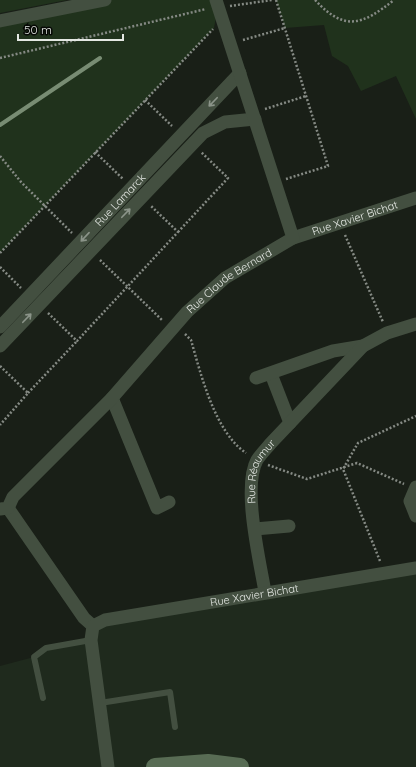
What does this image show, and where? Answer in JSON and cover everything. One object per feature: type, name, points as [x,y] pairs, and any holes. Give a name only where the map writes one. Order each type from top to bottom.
[{"type":"street","points":[[0,22],[105,0]]},
{"type":"street","points":[[217,3],[293,238]]},
{"type":"street","name":"Rue Lamarck","points":[[0,327],[240,73]]},
{"type":"street","name":"Rue Lamarck","points":[[0,346],[203,133],[214,126],[254,116]]},
{"type":"street","name":"Rue Xavier Bichat","points":[[293,238],[416,198]]},
{"type":"street","name":"Rue Claude Bernard","points":[[4,508],[13,497],[112,398],[187,312],[225,278],[293,238]]},
{"type":"street","name":"Rue Réaumur","points":[[265,592],[255,529],[251,486],[254,467],[257,460],[271,443],[363,346],[387,333],[416,324]]},
{"type":"street","name":"Rue Réaumur","points":[[256,378],[271,374],[333,350],[363,346]]},
{"type":"street","points":[[271,374],[290,423]]},
{"type":"street","points":[[112,398],[157,508],[169,502]]},
{"type":"street","points":[[416,487],[410,501],[416,516]]},
{"type":"street","points":[[4,508],[84,618],[93,626],[91,640],[108,767]]},
{"type":"street","points":[[255,529],[289,526]]},
{"type":"street","name":"Rue Xavier Bichat","points":[[93,626],[105,620],[265,592],[416,568]]},
{"type":"street","points":[[155,767],[208,764],[240,767]]},
{"type":"lane","points":[[43,698],[34,656],[46,648],[91,640]]},
{"type":"lane","points":[[100,703],[170,692],[175,727]]},
{"type":"path","points":[[0,58],[217,3],[237,6],[272,0]]},
{"type":"path","points":[[275,182],[328,166],[276,0]]},
{"type":"path","points":[[315,0],[326,12],[339,20],[351,22],[374,16],[394,0]]},
{"type":"path","points":[[0,253],[222,19]]},
{"type":"path","points":[[231,44],[285,28]]},
{"type":"path","points":[[254,116],[306,96]]},
{"type":"path","points":[[145,100],[181,135]]},
{"type":"path","points":[[0,425],[228,178],[192,144]]},
{"type":"path","points":[[95,152],[132,188]]},
{"type":"path","points":[[142,197],[178,232]]},
{"type":"path","points":[[340,223],[387,333]]},
{"type":"path","points":[[0,267],[30,296]]},
{"type":"path","points":[[39,305],[77,341]]},
{"type":"path","points":[[0,366],[28,393]]},
{"type":"path","points":[[385,573],[343,468],[358,443],[416,416]]},
{"type":"shaded area","points":[[0,0],[67,0],[0,13]]},
{"type":"shaded area","points":[[105,0],[216,0],[218,6],[214,28],[0,253],[0,22]]},
{"type":"shaded area","points":[[276,0],[416,0],[416,119],[396,76],[361,91],[348,66],[332,56],[324,25],[285,28]]},
{"type":"shaded area","points":[[416,568],[416,767],[0,767],[0,666],[34,657],[46,648],[91,640],[93,626]]},
{"type":"waterway","points":[[0,125],[100,58]]}]
